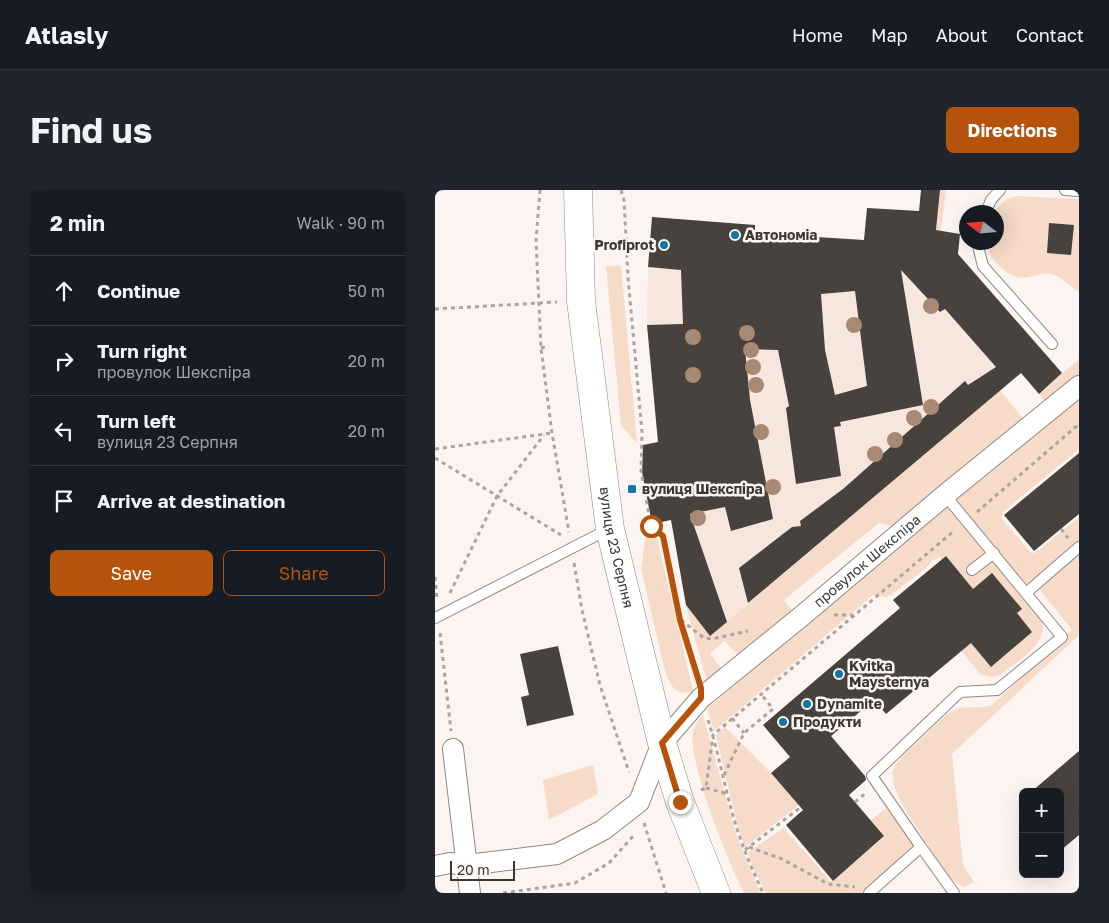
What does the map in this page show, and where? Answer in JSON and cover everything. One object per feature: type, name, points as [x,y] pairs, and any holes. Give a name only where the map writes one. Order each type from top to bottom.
[{"type":"street","name":"вулиця 23 Серпня","points":[[578,190],[581,301],[610,529],[662,743],[680,802],[716,893]]},
{"type":"street","name":"провулок Шекспіра","points":[[639,802],[662,743],[701,698],[803,616],[945,495],[1079,386]]},
{"type":"street","points":[[453,749],[470,893]]},
{"type":"street","points":[[435,866],[450,863],[467,865],[557,854],[603,830],[639,802]]},
{"type":"lane","points":[[989,205],[1000,190]]},
{"type":"lane","points":[[1065,190],[1079,191]]},
{"type":"lane","points":[[979,250],[983,266],[1052,344]]},
{"type":"lane","points":[[945,495],[1062,636],[997,690],[960,692],[872,776],[954,893]]},
{"type":"lane","points":[[437,617],[571,545],[610,529]]},
{"type":"lane","points":[[1027,593],[1079,547]]},
{"type":"lane","points":[[972,570],[995,553]]},
{"type":"lane","points":[[873,892],[921,847]]},
{"type":"path","points":[[540,190],[536,240],[541,348],[552,433],[582,610],[600,685],[639,802],[666,893]]},
{"type":"path","points":[[621,190],[624,200],[628,277],[642,432],[641,471],[651,526],[663,536],[680,620],[701,688],[701,698],[713,735],[738,831],[763,893]]},
{"type":"path","points":[[435,309],[581,301]]},
{"type":"path","points":[[541,348],[549,346]]},
{"type":"path","points":[[713,735],[1079,424]]},
{"type":"path","points":[[435,449],[552,433]]},
{"type":"path","points":[[437,617],[497,496],[544,435]]},
{"type":"path","points":[[435,458],[571,545]]},
{"type":"path","points":[[632,490],[644,488]]},
{"type":"path","points":[[435,577],[437,617],[453,749]]},
{"type":"path","points":[[680,620],[704,638],[712,639],[733,636],[751,631]]},
{"type":"path","points":[[724,775],[744,734],[773,709],[761,694]]},
{"type":"path","points":[[732,718],[744,734]]},
{"type":"path","points":[[706,788],[729,794]]},
{"type":"path","points":[[745,850],[801,807]]},
{"type":"path","points":[[503,893],[575,883],[609,863],[644,822]]},
{"type":"path","points":[[749,846],[782,859],[828,884],[873,892]]},
{"type":"shaded area","points":[[940,190],[946,190],[941,231],[936,231]]},
{"type":"shaded area","points":[[1017,196],[1079,199],[1079,291],[1060,277],[1049,274],[1023,278],[1016,277],[1008,273],[992,258],[989,250],[1004,250],[1004,205],[1000,205],[1006,199]]},
{"type":"shaded area","points":[[606,266],[621,266],[637,443],[621,425]]},
{"type":"shaded area","points":[[648,267],[847,281],[851,268],[929,272],[1021,373],[710,636],[686,606],[658,442],[647,325]]},
{"type":"shaded area","points":[[1079,359],[1079,379],[1051,402],[1044,401],[1039,394]]},
{"type":"shaded area","points":[[1000,390],[1024,420],[899,528],[879,523],[784,600],[794,613],[740,658],[725,641],[710,653],[722,670],[707,683],[686,606],[710,636]]},
{"type":"shaded area","points":[[1079,397],[1079,449],[1003,512],[1002,519],[1030,552],[1035,553],[1079,517],[1079,544],[1036,582],[1024,583],[969,515],[953,499]]},
{"type":"shaded area","points":[[945,505],[970,530],[1041,617],[1042,635],[1031,650],[1000,675],[995,677],[981,675],[948,635],[958,627],[991,667],[1014,648],[1022,632],[966,588],[951,574],[940,557],[933,560],[925,569],[891,595],[886,597],[873,595],[714,731],[707,709]]},
{"type":"shaded area","points":[[647,528],[657,538],[693,691],[679,692],[666,675],[641,569]]},
{"type":"shaded area","points":[[1079,555],[1079,635],[952,754],[963,865],[974,882],[964,887],[945,872],[902,804],[894,785],[895,765],[951,712],[960,708],[992,705],[1072,630],[1039,589]]},
{"type":"shaded area","points":[[703,715],[736,834],[760,893],[744,893],[720,837],[703,788],[696,765],[693,731]]},
{"type":"shaded area","points":[[725,727],[771,773],[799,805],[745,847],[738,828],[716,735]]},
{"type":"shaded area","points":[[593,765],[598,794],[549,820],[543,780]]},
{"type":"shaded area","points":[[886,808],[917,847],[864,893],[766,893],[755,872],[748,852],[784,828],[830,881],[833,881],[884,837],[871,820]]},
{"type":"building","points":[[921,190],[940,190],[936,230],[959,234],[958,254],[1062,373],[1039,394],[1021,373],[748,603],[739,568],[792,527],[801,526],[800,521],[843,489],[965,381],[968,385],[996,367],[945,309],[940,312],[901,270],[923,405],[840,422],[841,426],[834,427],[841,476],[796,484],[786,408],[789,406],[778,350],[745,349],[750,400],[773,519],[731,531],[725,507],[690,514],[727,622],[710,636],[686,605],[671,520],[652,524],[642,472],[643,445],[658,442],[647,325],[683,324],[681,270],[648,267],[652,217],[755,225],[755,233],[864,240],[867,208],[919,211]],"holes":[[[855,291],[867,386],[835,395],[825,350],[821,294]]]},
{"type":"building","points":[[1049,223],[1074,225],[1071,255],[1047,253]]},
{"type":"building","points":[[1079,453],[1079,514],[1034,551],[1004,515]]},
{"type":"building","points":[[946,556],[973,589],[992,573],[1022,609],[1017,613],[1032,632],[991,667],[971,643],[886,714],[874,700],[831,736],[865,776],[866,780],[849,795],[884,836],[833,881],[786,825],[803,810],[771,773],[790,757],[763,725],[900,608],[893,600]]},
{"type":"building","points":[[558,646],[574,715],[527,726],[521,697],[529,695],[520,654]]},
{"type":"building","points":[[1079,751],[1079,835],[1064,848],[1064,788],[1036,788]]},
{"type":"place","name":"Автономіа","points":[[735,235]]},
{"type":"place","name":"Profiprot","points":[[664,245]]},
{"type":"place","name":"вулиця Шекспіра","points":[[632,489]]},
{"type":"place","name":"Kvitka Maysternya","points":[[839,674]]},
{"type":"place","name":"Dynamite","points":[[807,704]]},
{"type":"place","name":"Продукти","points":[[783,722]]},
{"type":"route","points":[[651,526],[663,536],[680,620],[701,688],[701,698],[662,743],[680,802]]}]
